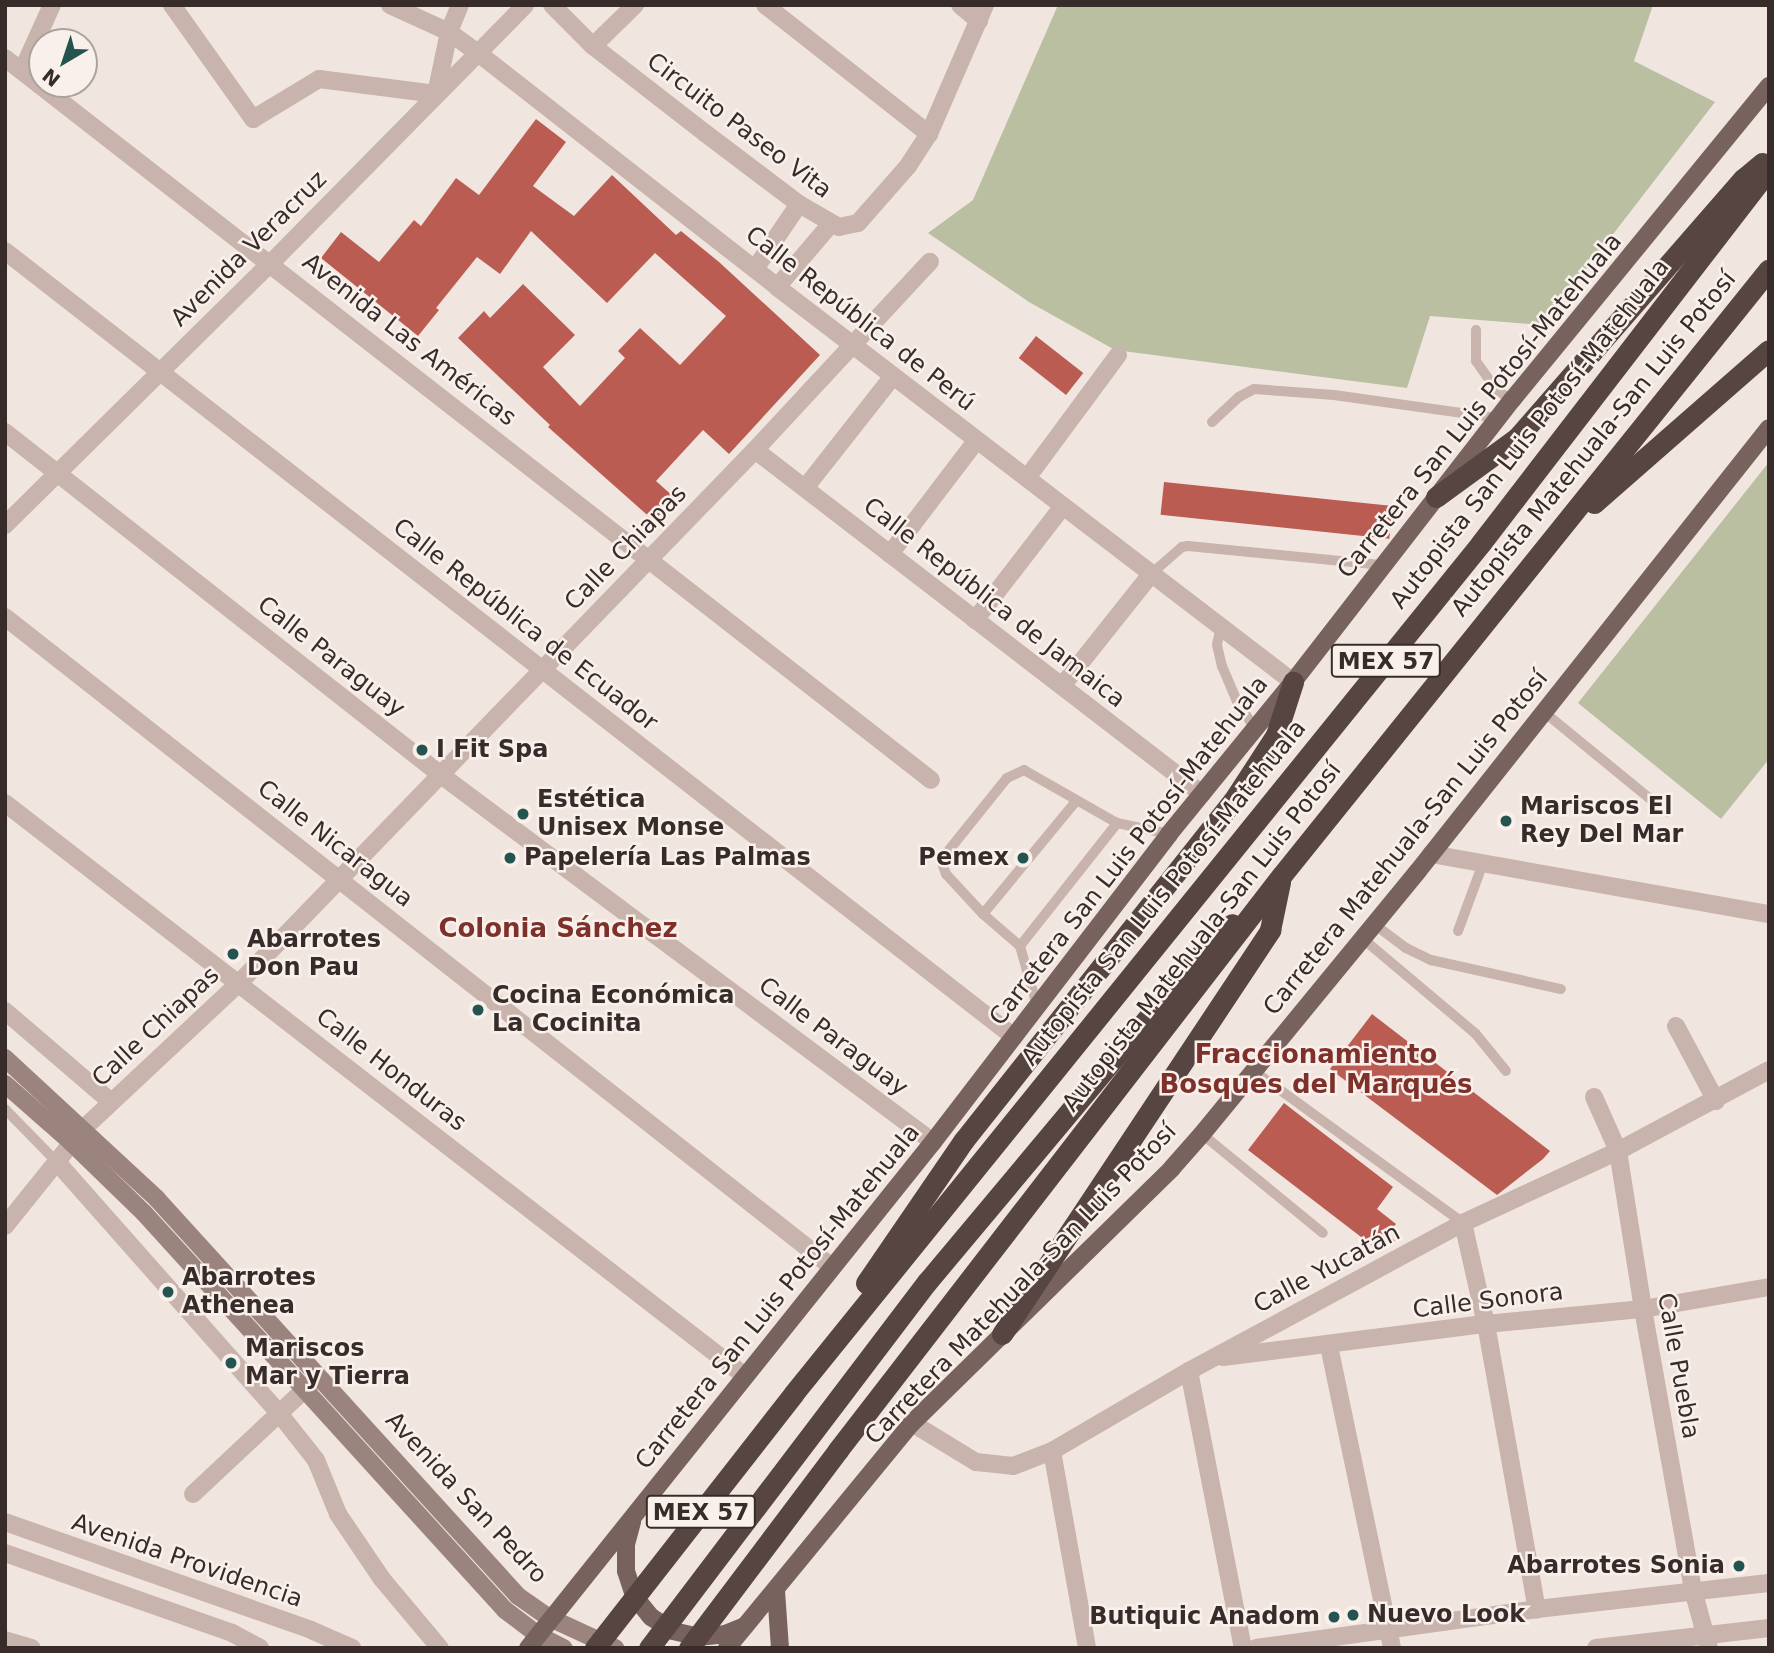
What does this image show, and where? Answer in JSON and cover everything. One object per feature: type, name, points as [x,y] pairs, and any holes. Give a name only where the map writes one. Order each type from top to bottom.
[{"type":"highway","points":[[1436,497],[1517,438],[1743,179],[1769,158]]},
{"type":"highway","name":"Autopista San Luis Potosí-Matehuala","points":[[605,1644],[794,1393],[1481,543],[1769,169]]},
{"type":"highway","name":"Autopista Matehuala-San Luis Potosí","points":[[689,1648],[1282,875],[1769,269]]},
{"type":"highway","points":[[1550,541],[1769,350]]},
{"type":"highway","points":[[794,1393],[937,1175],[1233,801],[1276,735],[1293,682]]},
{"type":"highway","points":[[1002,1334],[1270,930],[1282,875]]},
{"type":"highway","points":[[649,1648],[927,1282],[1215,938],[1266,896]]},
{"type":"main road","name":"Carretera San Luis Potosí-Matehuala","points":[[533,1642],[933,1142],[1169,834],[1293,682],[1498,418],[1769,86]]},
{"type":"main road","name":"Carretera Matehuala-San Luis Potosí","points":[[727,1648],[912,1423],[1172,1168],[1202,1134],[1432,854],[1769,428]]},
{"type":"main road","name":"Avenida San Pedro","points":[[5,1058],[533,1642],[564,1648]]},
{"type":"main road","name":"Avenida San Pedro","points":[[5,1084],[77,1135],[157,1199],[518,1596],[550,1618],[605,1644]]},
{"type":"main road","points":[[633,1518],[626,1545],[626,1571],[634,1596],[651,1617],[673,1631],[698,1637],[724,1634],[748,1625]]},
{"type":"main road","points":[[776,1591],[780,1648]]},
{"type":"street","points":[[22,71],[52,5]]},
{"type":"street","points":[[172,5],[253,119],[319,79],[436,93],[449,32],[460,5]]},
{"type":"street","name":"Calle República de Perú","points":[[390,5],[449,32],[478,53],[777,287],[1293,682]]},
{"type":"street","name":"Avenida Veracruz","points":[[5,525],[270,264],[525,5]]},
{"type":"street","name":"Circuito Paseo Vita","points":[[552,5],[593,46],[799,204],[830,225],[848,227],[858,223],[885,196],[929,134],[982,13]]},
{"type":"street","points":[[593,46],[635,5]]},
{"type":"street","points":[[765,5],[929,134]]},
{"type":"street","points":[[960,5],[982,13]]},
{"type":"street","name":"Avenida Las Américas","points":[[5,58],[931,780]]},
{"type":"street","points":[[755,269],[799,204]]},
{"type":"street","points":[[777,287],[830,225]]},
{"type":"street","name":"Calle República de Ecuador","points":[[5,251],[1014,1037]]},
{"type":"street","name":"Calle Chiapas","points":[[5,1226],[77,1135],[239,983],[855,346],[930,262]]},
{"type":"street","points":[[1027,478],[1118,355]]},
{"type":"street","points":[[805,488],[893,376]]},
{"type":"street","name":"Calle Paraguay","points":[[5,432],[440,775],[933,1142]]},
{"type":"street","points":[[890,554],[977,440]]},
{"type":"street","name":"Calle República de Jamaica","points":[[755,450],[1202,794]]},
{"type":"street","points":[[975,620],[1063,506]]},
{"type":"street","points":[[1062,687],[1151,574]]},
{"type":"street","name":"Calle Nicaragua","points":[[5,617],[832,1268]]},
{"type":"street","name":"Calle Honduras","points":[[5,803],[746,1376]]},
{"type":"street","points":[[1432,854],[1769,914]]},
{"type":"street","points":[[5,1011],[111,1102]]},
{"type":"street","points":[[1676,1026],[1716,1101]]},
{"type":"street","name":"Calle Yucatán","points":[[912,1423],[976,1462],[1013,1466],[1052,1451],[1189,1371],[1463,1223],[1618,1151],[1768,1074]]},
{"type":"street","name":"Calle Puebla","points":[[1594,1097],[1618,1151],[1693,1590],[1708,1642]]},
{"type":"street","points":[[56,1161],[278,1412],[316,1460],[338,1514],[382,1579],[440,1648]]},
{"type":"street","points":[[1463,1223],[1486,1324],[1537,1609]]},
{"type":"street","name":"Calle Sonora","points":[[1213,1358],[1329,1346],[1486,1324],[1643,1309],[1769,1287]]},
{"type":"street","points":[[1329,1346],[1390,1639]]},
{"type":"street","points":[[1189,1371],[1243,1648]]},
{"type":"street","points":[[193,1494],[278,1412],[320,1376]]},
{"type":"street","points":[[1052,1451],[1087,1648]]},
{"type":"street","name":"Avenida Providencia","points":[[5,1522],[311,1630],[352,1648]]},
{"type":"street","points":[[5,1553],[260,1648]]},
{"type":"street","points":[[164,1610],[173,1583]]},
{"type":"street","points":[[1256,1648],[1390,1639],[1537,1609],[1769,1583]]},
{"type":"street","points":[[1596,1648],[1708,1642],[1769,1628]]},
{"type":"street","points":[[5,1640],[32,1648]]},
{"type":"lane","points":[[1476,330],[1476,361],[1496,390],[1513,400]]},
{"type":"lane","points":[[1212,422],[1239,397],[1254,389],[1334,395],[1498,418]]},
{"type":"lane","points":[[1151,574],[1182,547],[1188,546],[1383,565]]},
{"type":"lane","points":[[1221,627],[1217,645],[1222,666],[1237,701],[1255,729]]},
{"type":"lane","points":[[1544,712],[1666,812]]},
{"type":"lane","points":[[1037,1006],[1020,946],[983,914],[946,874],[941,860],[1007,778],[1024,770],[1117,823],[1169,834]]},
{"type":"lane","points":[[983,914],[1076,801]]},
{"type":"lane","points":[[1020,946],[1117,823]]},
{"type":"lane","points":[[1458,931],[1483,863]]},
{"type":"lane","points":[[1368,931],[1431,960],[1560,989]]},
{"type":"lane","points":[[1368,931],[1475,1033],[1506,1071]]},
{"type":"lane","points":[[1254,1070],[1463,1223]]},
{"type":"lane","points":[[5,1109],[56,1161]]},
{"type":"lane","points":[[1202,1134],[1323,1233]]},
{"type":"green space","points":[[1058,5],[1653,5],[1634,61],[1715,102],[1543,325],[1430,316],[1407,388],[1115,350],[1029,302],[928,233],[973,200]]},
{"type":"green space","points":[[1769,462],[1769,759],[1721,819],[1578,703]]},
{"type":"building","points":[[536,119],[566,142],[533,186],[574,216],[612,175],[676,235],[681,231],[719,262],[820,355],[729,454],[703,430],[656,481],[675,498],[654,521],[548,427],[550,425],[458,338],[484,311],[490,318],[523,284],[575,335],[543,367],[580,406],[625,358],[618,351],[640,328],[680,365],[726,316],[655,253],[607,303],[531,231],[500,274],[477,257],[436,308],[439,310],[418,336],[321,258],[341,232],[379,262],[414,220],[421,226],[456,178],[479,195]]},
{"type":"building","points":[[1036,336],[1083,373],[1066,395],[1019,358]]},
{"type":"building","points":[[1164,482],[1393,506],[1389,539],[1161,515]]},
{"type":"building","points":[[1372,1014],[1550,1151],[1497,1195],[1330,1069]]},
{"type":"building","points":[[1284,1103],[1393,1187],[1377,1209],[1396,1224],[1388,1233],[1395,1241],[1378,1250],[1248,1150]]},
{"type":"place","name":"I Fit Spa","points":[[422,750]]},
{"type":"place","name":"Estética Unisex Monse","points":[[523,814]]},
{"type":"place","name":"Mariscos El Rey Del Mar","points":[[1506,821]]},
{"type":"place","name":"Papelería Las Palmas","points":[[510,858]]},
{"type":"place","name":"Pemex","points":[[1023,858]]},
{"type":"place","name":"Abarrotes Don Pau","points":[[233,954]]},
{"type":"place","name":"Cocina Económica La Cocinita","points":[[478,1010]]},
{"type":"place","name":"Abarrotes Athenea","points":[[168,1292]]},
{"type":"place","name":"Mariscos Mar y Tierra","points":[[231,1363]]},
{"type":"place","name":"Abarrotes Sonia","points":[[1739,1566]]},
{"type":"place","name":"Nuevo Look","points":[[1353,1615]]},
{"type":"place","name":"Butiquic Anadom","points":[[1334,1617]]},
{"type":"district","name":"Colonia Sánchez","points":[[558,929]]},
{"type":"district","name":"Fraccionamiento Bosques del Marqués","points":[[1316,1070]]}]
